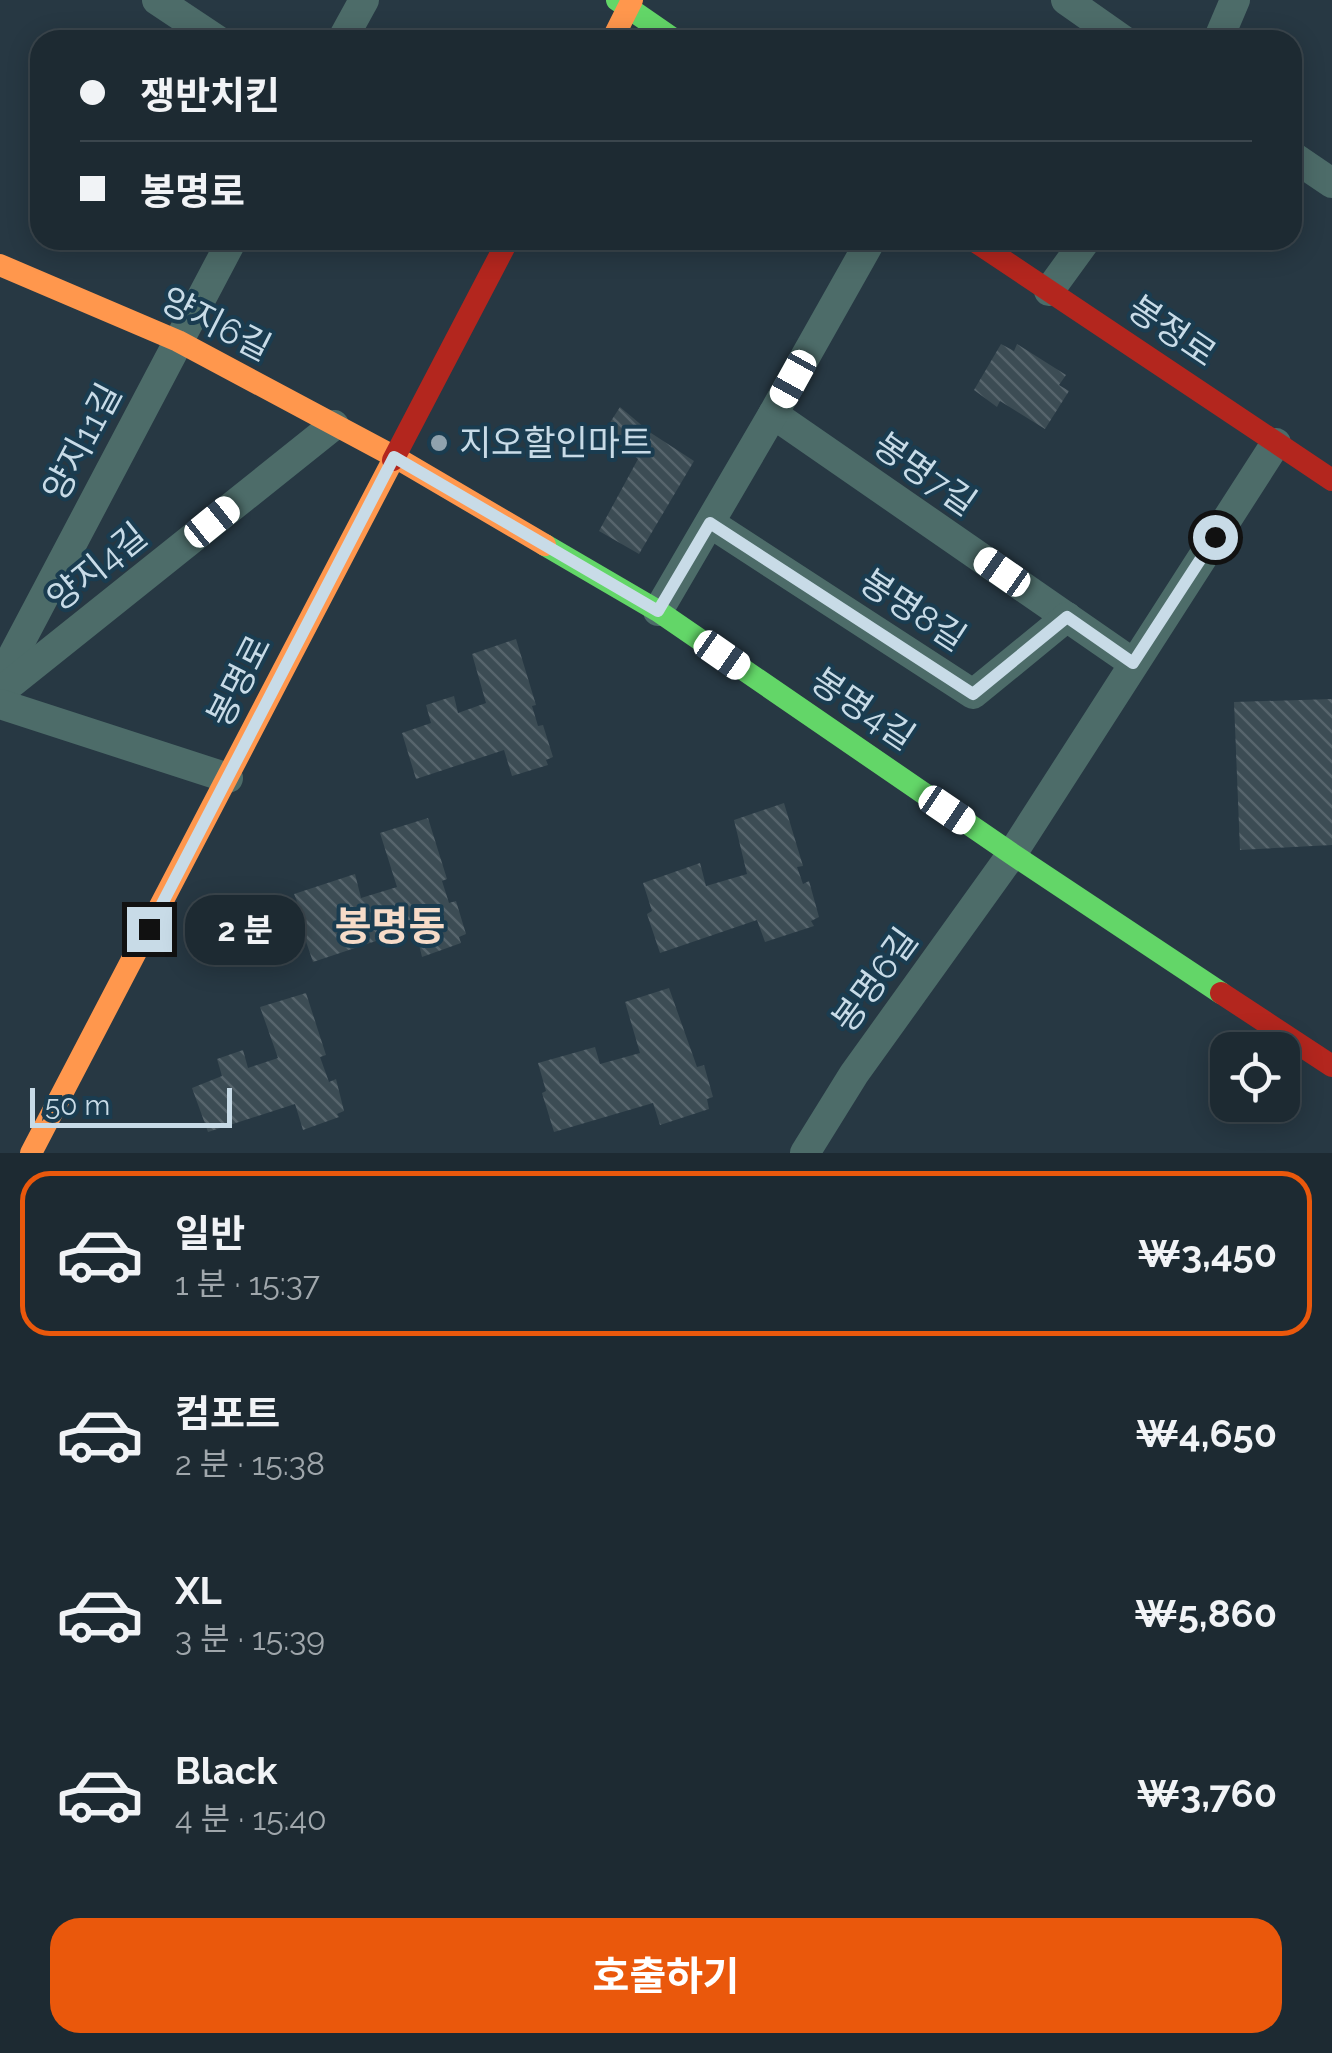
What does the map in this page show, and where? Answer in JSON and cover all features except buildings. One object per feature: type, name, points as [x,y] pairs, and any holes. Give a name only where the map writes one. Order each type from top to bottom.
[{"type":"street","points":[[157,0],[202,30]]},
{"type":"street","points":[[348,30],[364,0]]},
{"type":"street","points":[[1066,0],[1108,30]]},
{"type":"street","points":[[1222,30],[1235,0]]},
{"type":"street","points":[[616,30],[626,2],[661,30]]},
{"type":"street","points":[[1302,163],[1332,183]]},
{"type":"street","name":"양지11길","points":[[0,680],[227,250]]},
{"type":"street","name":"봉명로","points":[[30,1153],[503,250]]},
{"type":"street","points":[[658,611],[864,250]]},
{"type":"street","name":"봉정로","points":[[988,250],[1332,480]]},
{"type":"street","points":[[1049,290],[1079,250]]},
{"type":"street","name":"양지6길","points":[[0,265],[178,341],[394,457]]},
{"type":"street","name":"봉명7길","points":[[774,414],[1133,663]]},
{"type":"street","name":"양지4길","points":[[0,692],[334,425]]},
{"type":"street","points":[[1012,854],[1276,442]]},
{"type":"street","name":"봉명4길","points":[[394,457],[658,611],[1012,854],[1332,1066]]},
{"type":"street","name":"봉명8길","points":[[710,523],[973,694],[1067,617]]},
{"type":"street","points":[[0,704],[228,778]]},
{"type":"street","name":"봉명6길","points":[[804,1153],[854,1074],[1012,854]]},
{"type":"traffic: fast","points":[[617,0],[660,30]]},
{"type":"traffic: fast","points":[[545,545],[658,611],[1221,993]]},
{"type":"traffic: slow","points":[[617,30],[632,0]]},
{"type":"traffic: slow","points":[[0,265],[178,341],[395,457],[545,545]]},
{"type":"traffic: slow","points":[[31,1153],[393,460]]},
{"type":"traffic: jam","points":[[393,460],[503,250]]},
{"type":"traffic: jam","points":[[988,250],[1332,480]]},
{"type":"traffic: jam","points":[[1221,993],[1332,1066]]},
{"type":"place","name":"지오할인마트","points":[[439,443]]},
{"type":"district","name":"봉명동","points":[[390,926]]},
{"type":"route","points":[[149,929],[394,457],[658,611],[710,523],[973,694],[1067,617],[1133,663],[1215,537]]}]
